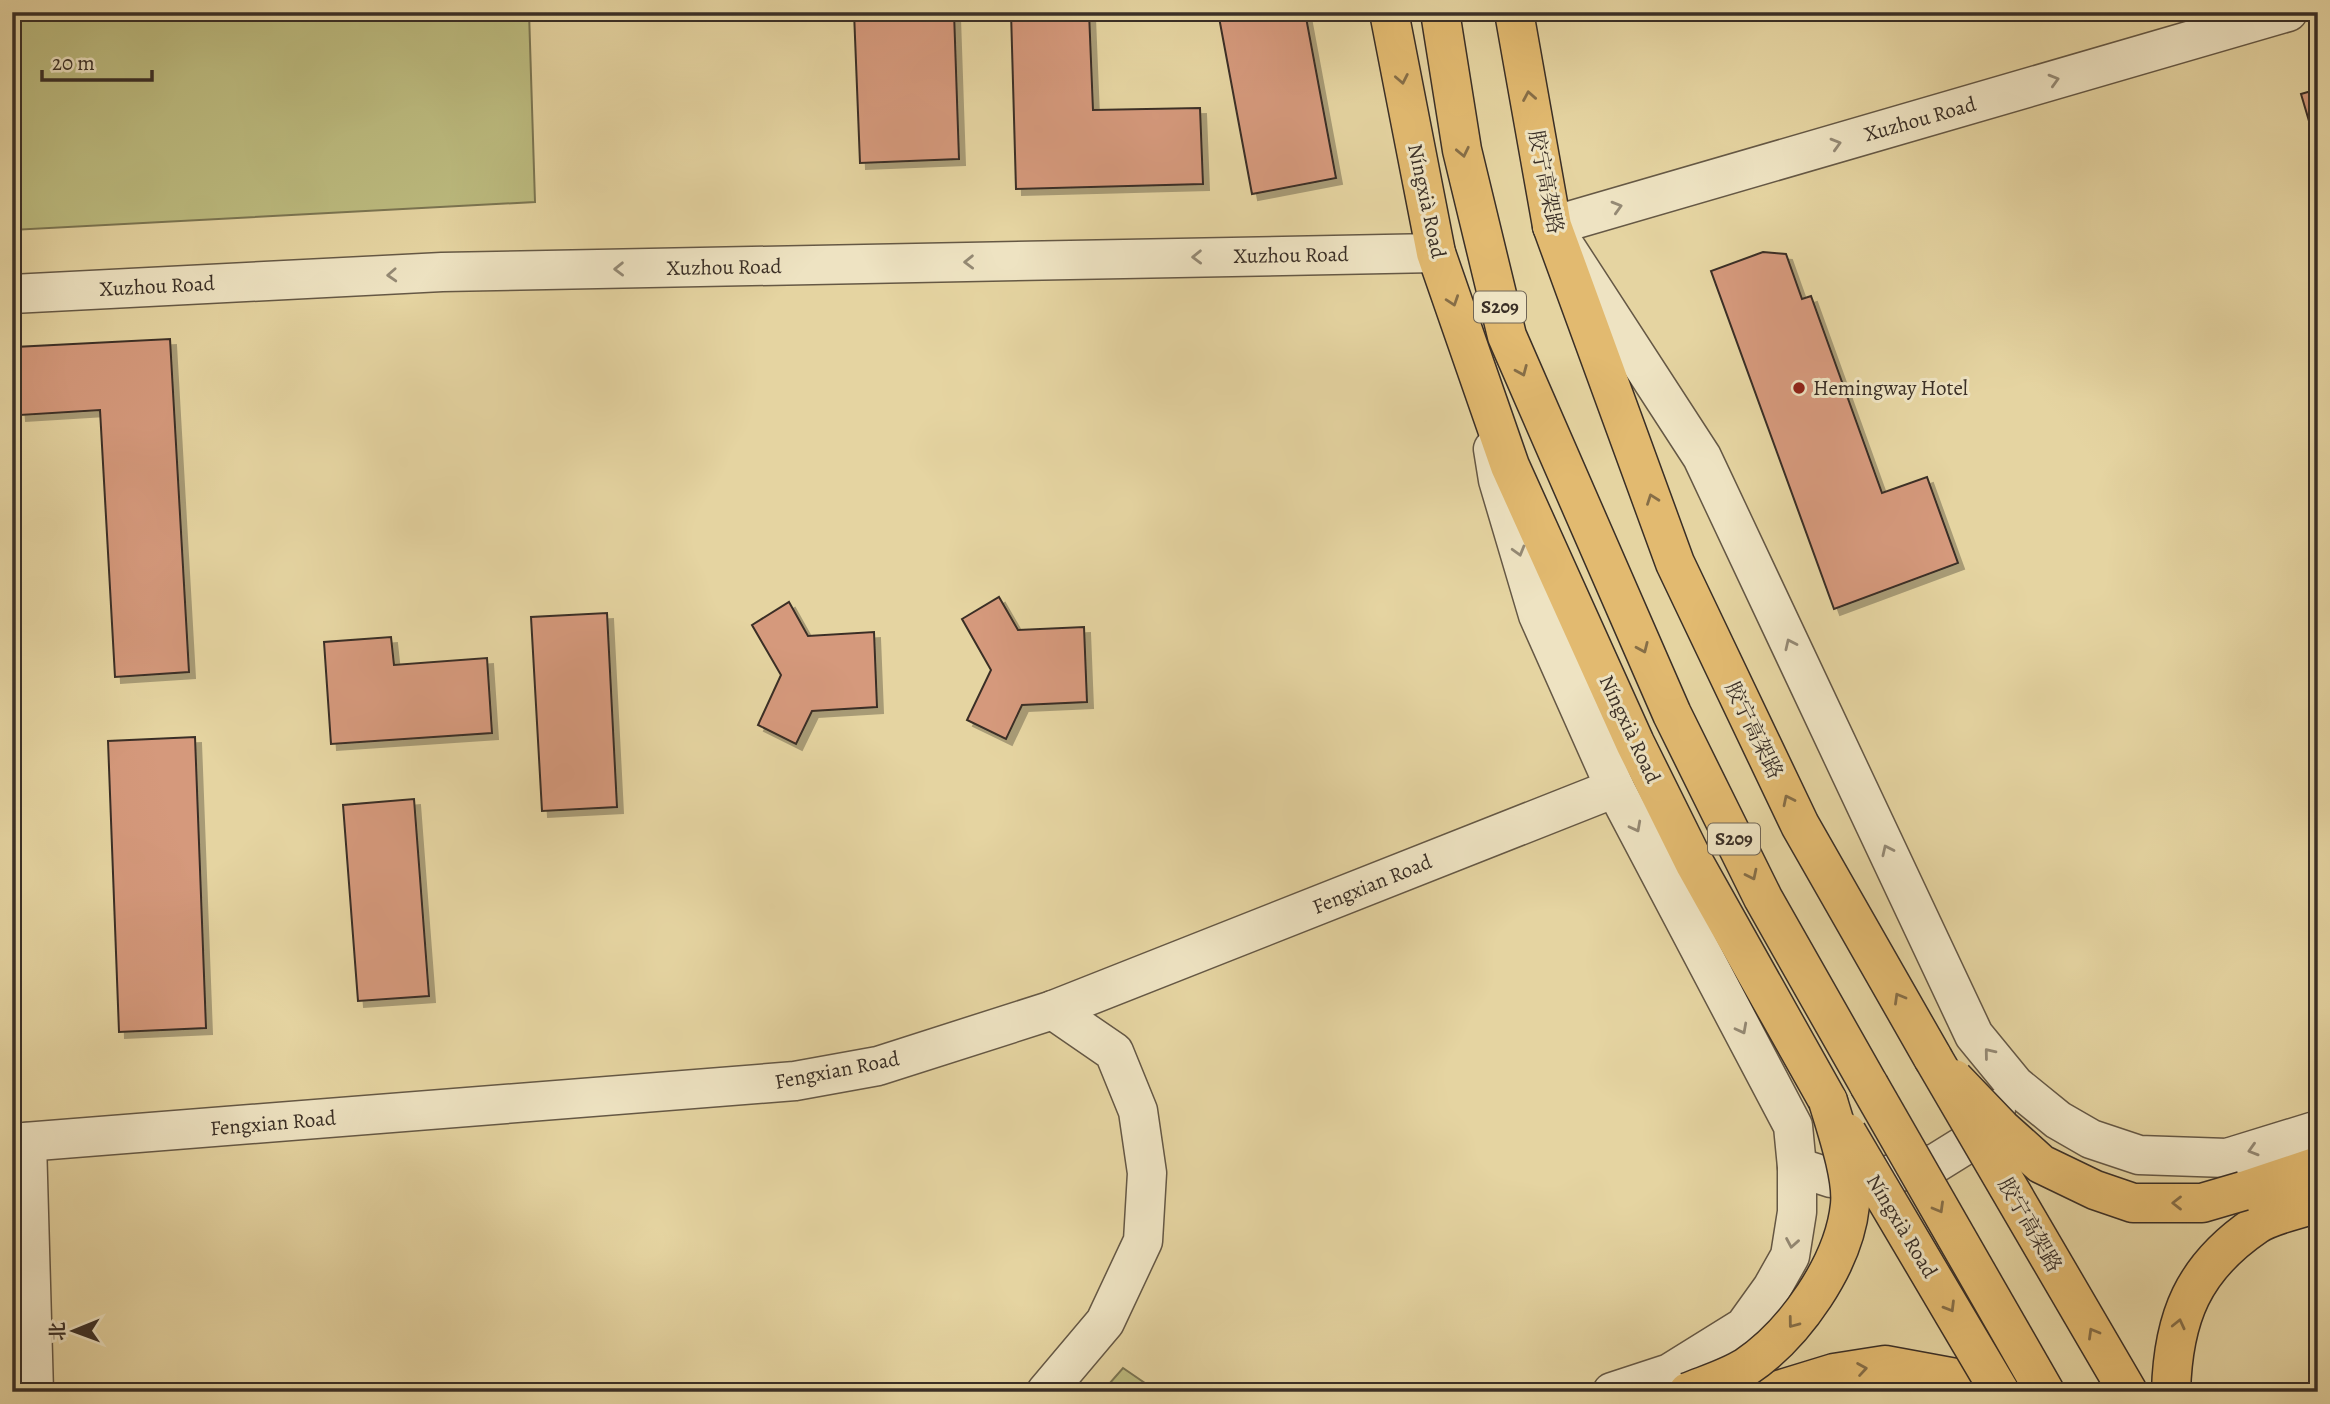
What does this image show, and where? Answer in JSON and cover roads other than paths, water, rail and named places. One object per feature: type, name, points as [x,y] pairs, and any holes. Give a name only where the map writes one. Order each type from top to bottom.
[{"type":"main road","name":"Níngxià Road","points":[[1389,12],[1436,253],[1510,466],[1635,743],[1695,864],[1828,1101],[2000,1392]]},
{"type":"main road","name":"S209","points":[[1440,12],[1462,150],[1507,336],[1678,726],[1763,898],[2045,1392]]},
{"type":"main road","name":"胶宁高架路","points":[[1514,12],[1552,226],[1675,564],[1800,825],[2127,1392]]},
{"type":"main road","points":[[1933,1058],[2001,1128],[2041,1164],[2095,1190],[2133,1203],[2202,1203],[2250,1207],[2318,1203]]},
{"type":"main road","points":[[1688,1392],[1731,1376],[1780,1339],[1822,1285],[1841,1246],[1850,1203],[1844,1157],[1828,1101]]},
{"type":"main road","points":[[2171,1392],[2172,1359],[2181,1314],[2196,1284],[2217,1259],[2250,1207],[2318,1166]]},
{"type":"main road","points":[[1772,1392],[1834,1373],[1885,1365],[1961,1379],[1975,1392]]},
{"type":"street","name":"Xuzhou Road","points":[[1552,226],[2288,12]]},
{"type":"street","points":[[1552,226],[1702,457],[1974,1035],[2015,1085],[2058,1120],[2080,1133],[2139,1156],[2227,1158],[2318,1130]]},
{"type":"street","name":"Xuzhou Road","points":[[12,294],[442,272],[1436,253]]},
{"type":"street","points":[[1483,389],[1498,480],[1538,615],[1615,788],[1793,1126],[1797,1212],[1790,1256],[1772,1288],[1744,1327],[1670,1373],[1612,1392]]},
{"type":"street","name":"Fengxian Road","points":[[20,1143],[795,1081],[878,1066],[1053,1010],[1615,788]]},
{"type":"street","points":[[1046,1392],[1105,1322],[1143,1241],[1147,1173],[1138,1111],[1115,1052],[1053,1010]]},
{"type":"street","points":[[1797,1167],[1831,1178],[1860,1182],[1936,1163],[1965,1145],[1982,1128],[2015,1085]]},
{"type":"street","points":[[20,1143],[34,1392]]},
{"type":"place","name":"Hemingway Hotel","points":[[1799,388]]}]
